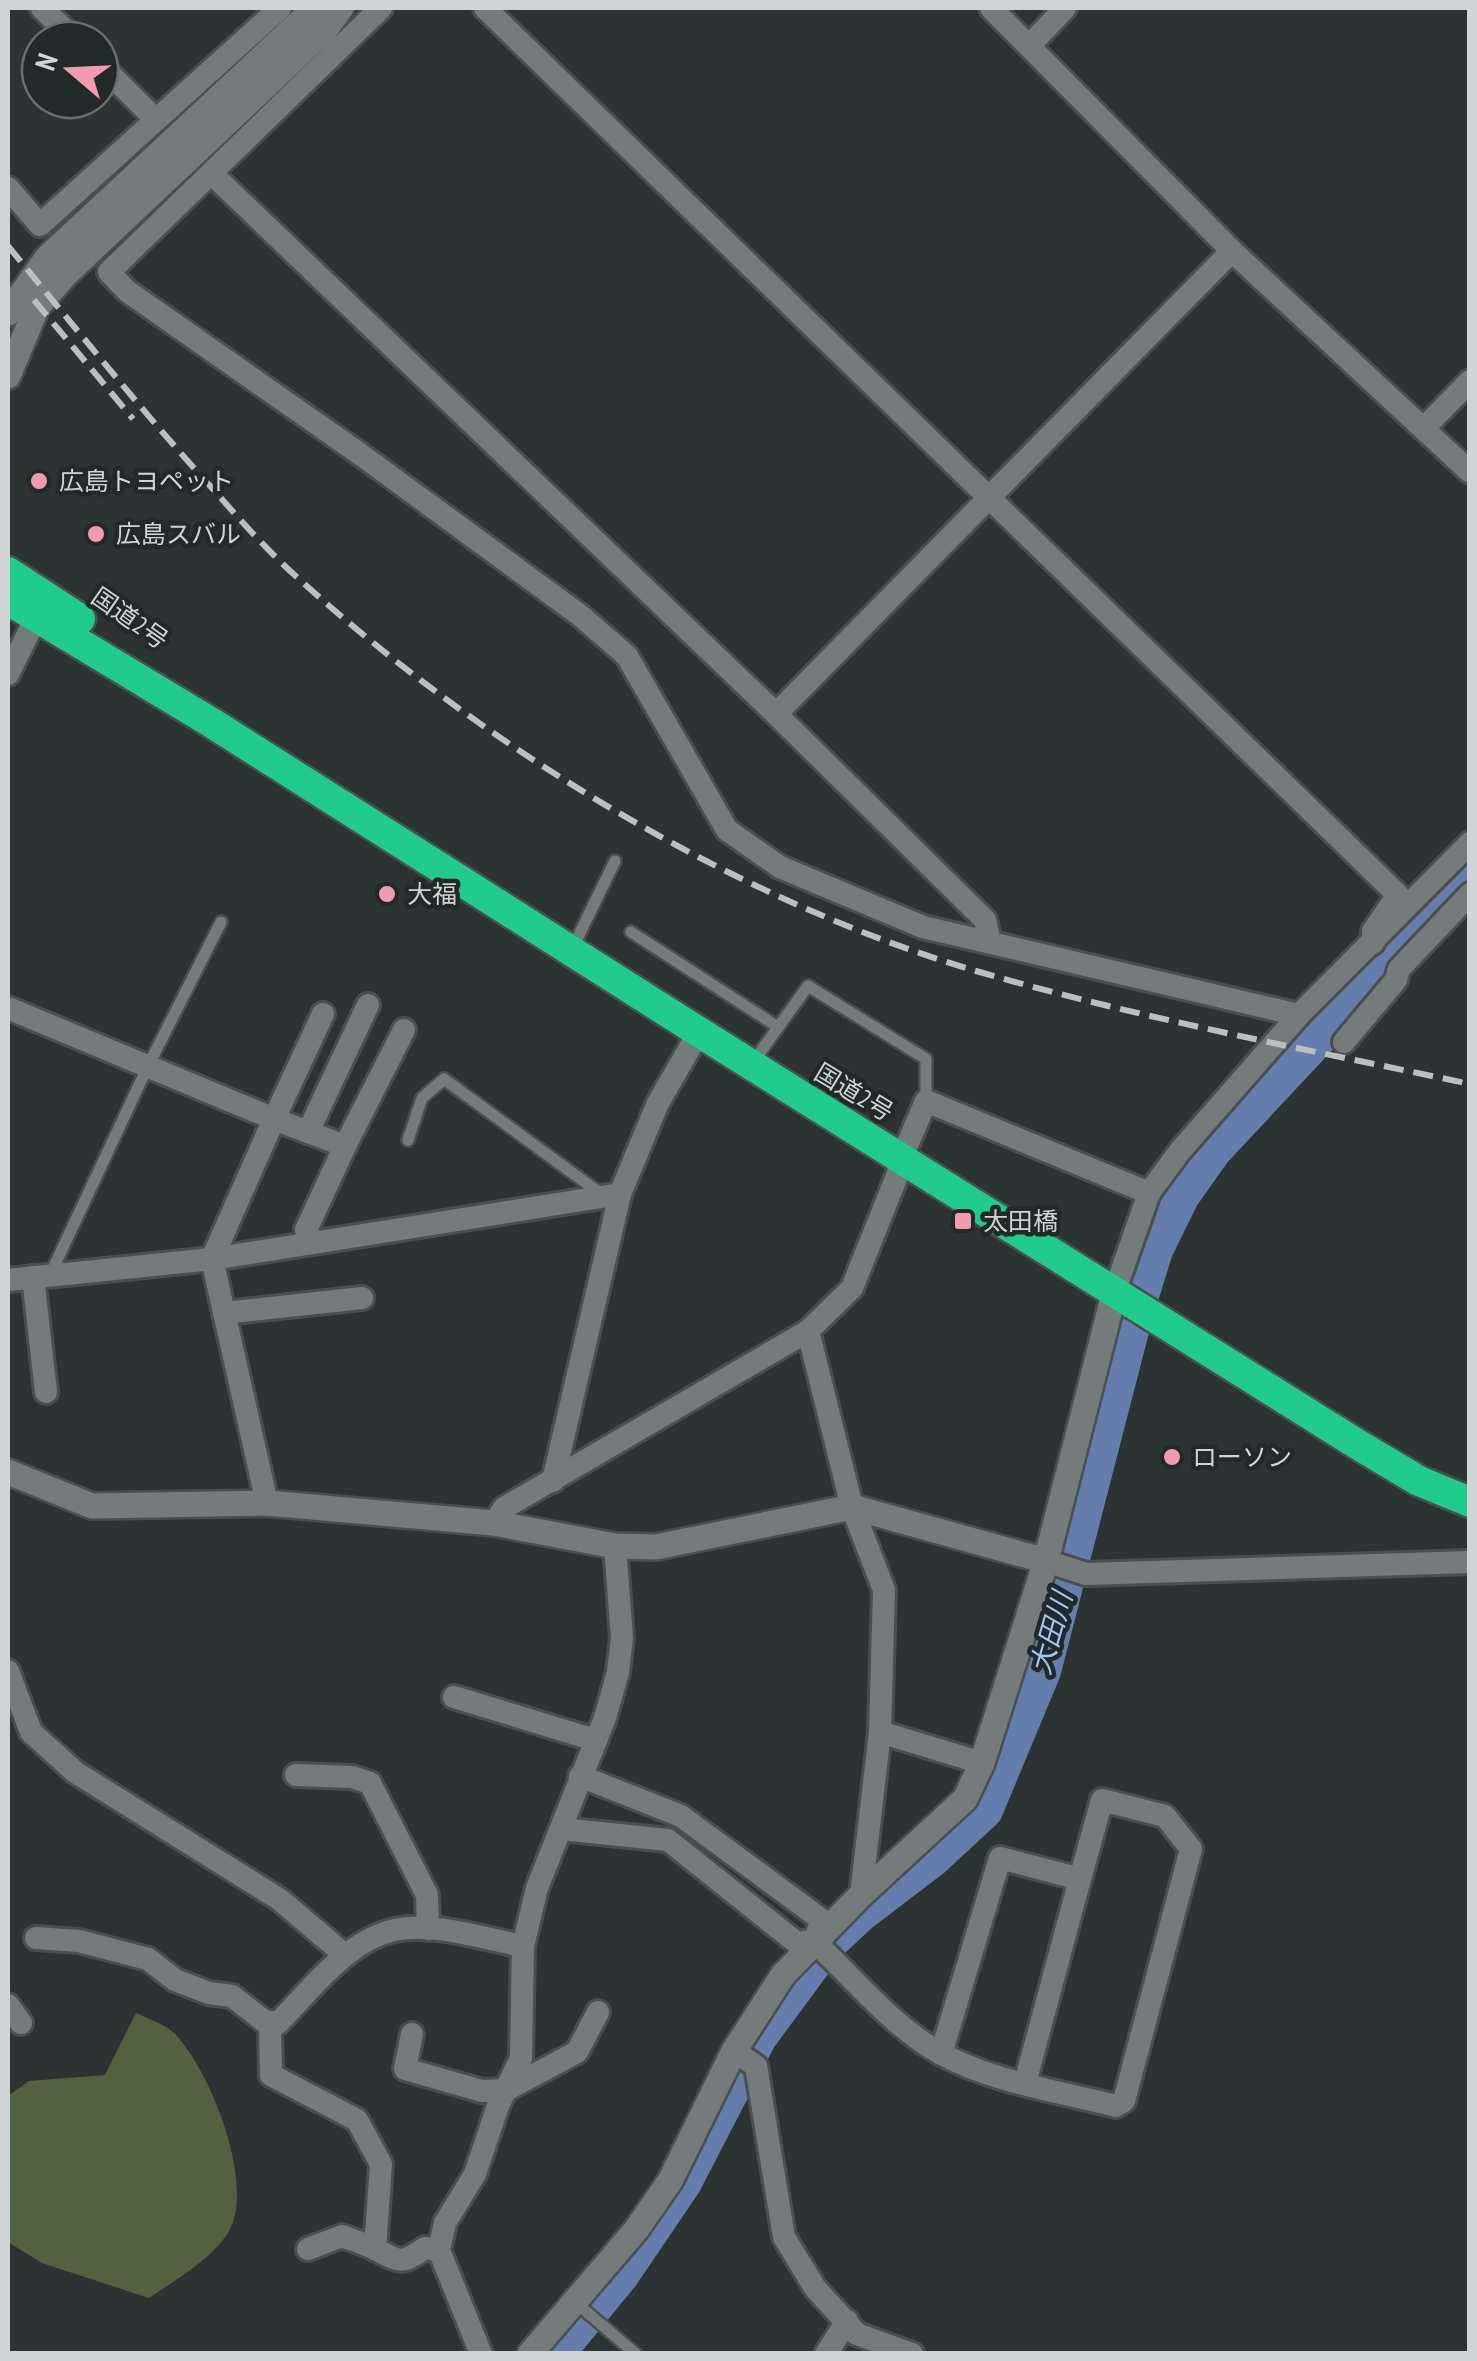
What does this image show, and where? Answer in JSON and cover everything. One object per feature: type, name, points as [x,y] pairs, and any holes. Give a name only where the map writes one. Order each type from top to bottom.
[{"type":"highway","name":"国道2号","points":[[8,572],[144,661],[212,722]]},
{"type":"highway","name":"国道2号","points":[[8,600],[212,722],[1357,1444],[1419,1481],[1470,1502]]},
{"type":"street","points":[[8,188],[40,226],[280,8]]},
{"type":"street","points":[[8,313],[47,258],[315,8]]},
{"type":"street","points":[[8,376],[37,307],[64,275],[326,30],[341,8]]},
{"type":"street","points":[[381,8],[110,272],[127,291],[582,616],[627,656],[726,830],[780,867],[922,927],[1298,1015]]},
{"type":"street","points":[[485,8],[1398,895],[1373,931],[1374,943]]},
{"type":"street","points":[[991,8],[1232,251],[1470,472]]},
{"type":"street","points":[[1030,44],[1066,8]]},
{"type":"street","points":[[120,84],[155,119]]},
{"type":"street","points":[[212,174],[776,714],[984,920],[990,942]]},
{"type":"street","points":[[776,714],[1232,251]]},
{"type":"street","points":[[1424,428],[1470,381]]},
{"type":"street","points":[[8,674],[37,616]]},
{"type":"street","points":[[530,2354],[636,2230],[670,2181],[734,2051],[782,1975],[861,1895],[965,1800],[982,1764],[1046,1561],[1115,1290],[1149,1193],[1180,1151],[1298,1015],[1374,943],[1470,842]]},
{"type":"street","points":[[1344,1042],[1396,980],[1399,968],[1470,894]]},
{"type":"street","points":[[308,1132],[368,1006]]},
{"type":"street","points":[[8,1008],[345,1146]]},
{"type":"street","points":[[267,1503],[212,1259],[323,1014]]},
{"type":"street","points":[[312,1243],[306,1230],[404,1030]]},
{"type":"street","points":[[553,1480],[620,1194],[658,1103],[699,1032]]},
{"type":"street","points":[[494,1522],[504,1508],[808,1331],[852,1288],[926,1101],[1149,1193]]},
{"type":"street","points":[[8,1280],[212,1259],[620,1194]]},
{"type":"street","points":[[42,1276],[46,1392]]},
{"type":"street","points":[[224,1313],[362,1298]]},
{"type":"street","points":[[808,1331],[852,1507],[884,1590],[880,1732],[861,1895]]},
{"type":"street","points":[[8,1472],[92,1506],[267,1503],[494,1522],[615,1546],[656,1547],[852,1507],[1086,1574],[1470,1562]]},
{"type":"street","points":[[481,2354],[439,2250],[446,2223],[475,2174],[522,2058],[523,1946],[536,1888],[618,1672],[622,1638],[615,1546]]},
{"type":"street","points":[[8,1671],[32,1732],[75,1772],[278,1899],[346,1955]]},
{"type":"street","points":[[454,1696],[595,1740]]},
{"type":"street","points":[[880,1732],[982,1764]]},
{"type":"street","points":[[296,1776],[352,1777],[370,1784],[427,1895],[428,1929]]},
{"type":"street","points":[[580,1776],[680,1816],[822,1920],[814,1941]]},
{"type":"street","points":[[814,1941],[917,2038],[941,2054],[992,2074],[1025,2083],[1116,2106],[1124,2101],[1191,1849],[1164,1816],[1102,1800],[1025,2083]]},
{"type":"street","points":[[561,1829],[668,1840],[797,1944],[814,1941]]},
{"type":"street","points":[[941,2054],[1000,1858],[1080,1878]]},
{"type":"street","points":[[36,1938],[79,1941],[148,1959],[175,1980],[232,1996],[264,2021],[278,2023],[346,1955],[386,1933],[428,1929],[523,1946]]},
{"type":"street","points":[[412,2034],[405,2069],[482,2091],[506,2090],[577,2052],[598,2012]]},
{"type":"street","points":[[270,2022],[271,2074],[357,2120],[381,2164],[375,2249]]},
{"type":"street","points":[[734,2051],[756,2066],[784,2237],[815,2288],[857,2334],[912,2354]]},
{"type":"street","points":[[308,2249],[342,2236],[393,2260],[407,2260],[425,2248],[439,2250]]},
{"type":"street","points":[[826,2354],[847,2322]]},
{"type":"lane","points":[[571,951],[615,862]]},
{"type":"lane","points":[[42,1276],[221,922]]},
{"type":"lane","points":[[631,932],[778,1026]]},
{"type":"lane","points":[[751,1064],[808,986],[926,1059],[926,1101]]},
{"type":"lane","points":[[408,1140],[422,1098],[444,1080],[597,1191],[620,1194]]},
{"type":"lane","points":[[576,2302],[636,2354]]},
{"type":"green space","points":[[136,2013],[172,2031],[202,2073],[224,2124],[236,2177],[237,2201],[228,2233],[197,2265],[149,2298],[42,2263],[8,2242],[8,2096],[29,2081],[105,2075]]},
{"type":"waterway","name":"大田川","points":[[555,2354],[620,2275],[683,2182],[758,2037],[826,1945],[984,1810],[1042,1671],[1134,1315],[1154,1250],[1181,1195],[1213,1150],[1470,875]]},
{"type":"railway","points":[[8,246],[169,440],[288,569],[440,695],[610,808],[791,902],[884,940],[976,971],[1160,1018],[1470,1084]]},
{"type":"railway","points":[[34,300],[133,419]]},
{"type":"place","name":"広島トヨペット","points":[[39,481]]},
{"type":"place","name":"広島スバル","points":[[96,534]]},
{"type":"place","name":"大福","points":[[387,894]]},
{"type":"place","name":"太田橋","points":[[963,1221]]},
{"type":"place","name":"ローソン","points":[[1172,1457]]}]
